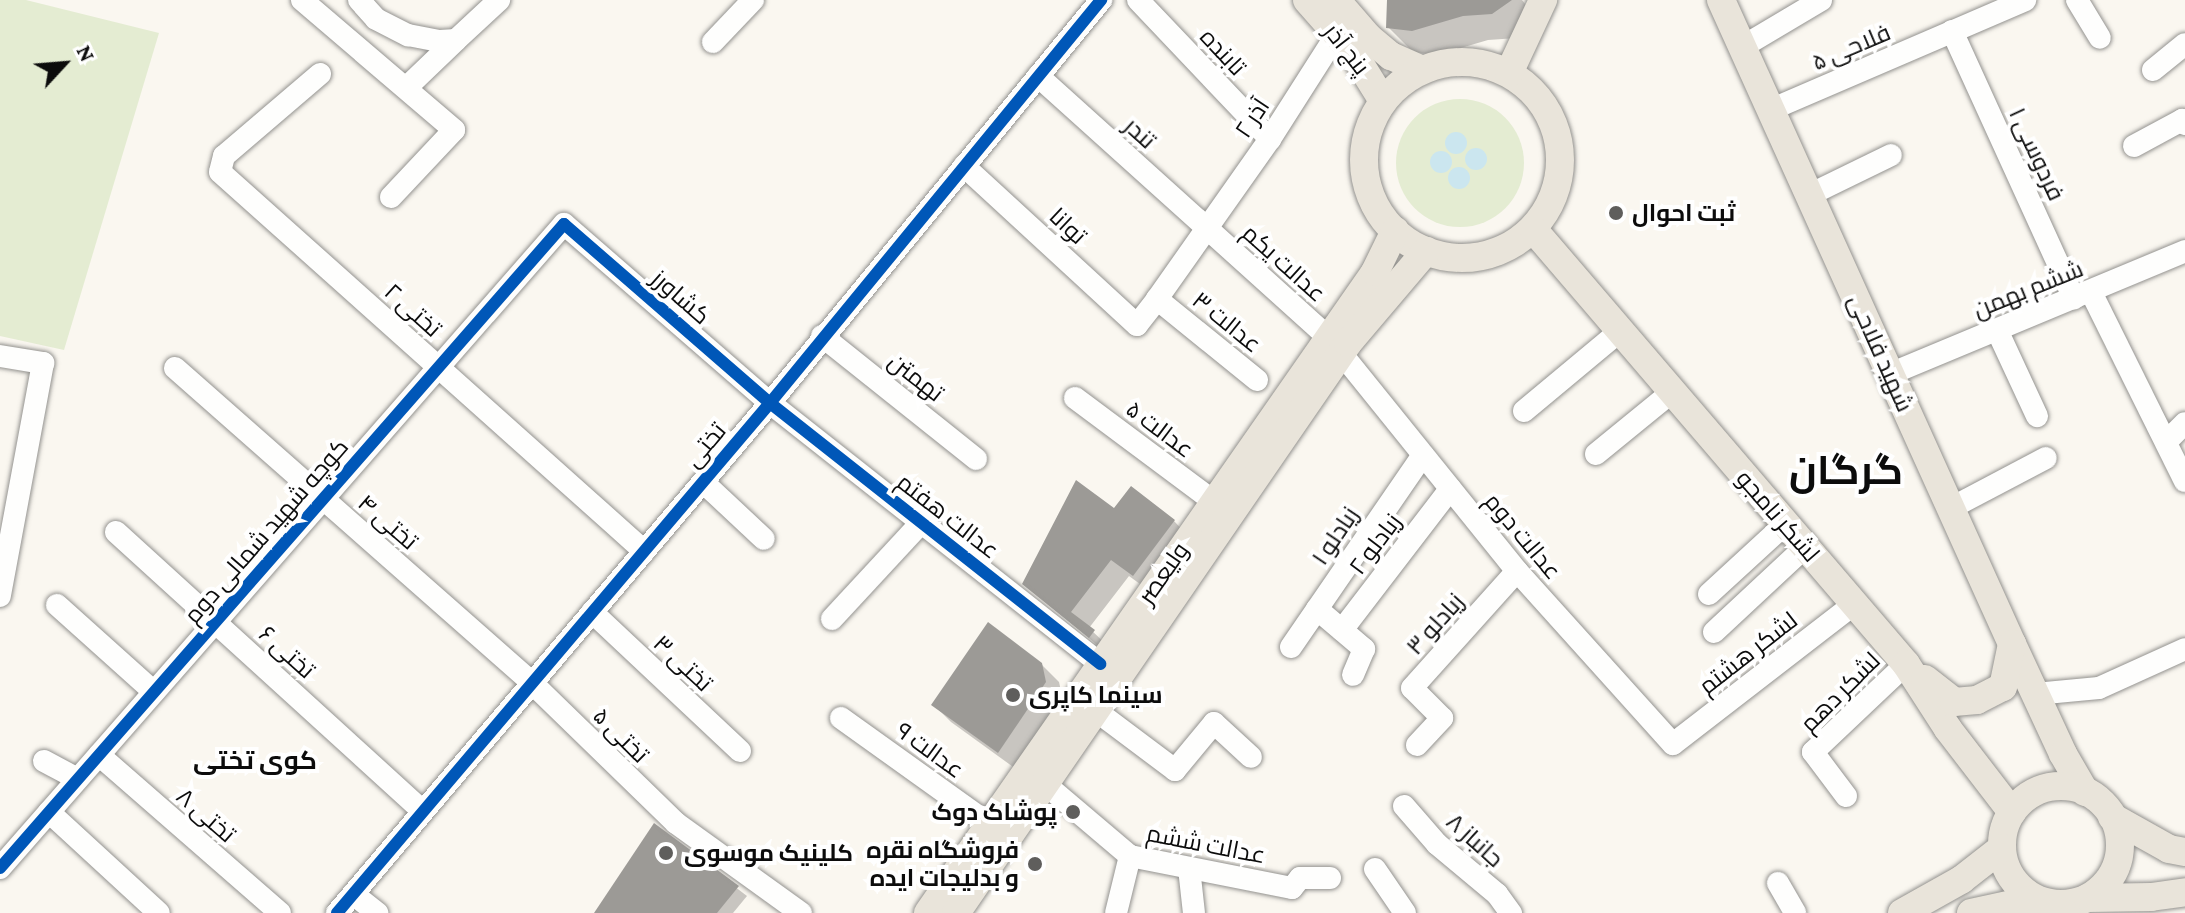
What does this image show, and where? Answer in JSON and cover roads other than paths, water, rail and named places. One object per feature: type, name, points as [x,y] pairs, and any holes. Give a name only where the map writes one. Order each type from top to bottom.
[{"type":"main road","name":"پنج آذر","points":[[1307,0],[1352,51],[1383,101]]},
{"type":"main road","name":"پنج آذر","points":[[1336,0],[1368,37],[1391,56],[1422,70]]},
{"type":"main road","points":[[1511,68],[1543,0]]},
{"type":"main road","name":"شهید فلاحی","points":[[1721,0],[2012,644],[2085,792]]},
{"type":"main road","points":[[1451,62],[1511,68],[1545,107],[1553,122],[1561,154],[1551,202],[1538,236],[1476,258],[1451,258],[1426,251],[1395,231],[1376,206],[1364,161],[1369,130],[1383,101],[1407,78],[1422,70],[1451,62]]},
{"type":"main road","name":"ولیعصر","points":[[956,913],[1095,710],[1334,345],[1395,231]]},
{"type":"main road","name":"لشکر نامجو","points":[[1538,236],[1906,664],[1948,729],[2012,812]]},
{"type":"main road","name":"ولیعصر","points":[[928,913],[1213,501],[1334,345],[1426,251]]},
{"type":"main road","points":[[1906,664],[1954,702],[1977,700],[2003,687],[2012,644]]},
{"type":"main road","points":[[2036,899],[2014,881],[2002,848],[2012,812],[2031,794],[2064,786],[2097,799],[2112,817],[2119,836],[2118,860],[2103,886],[2088,898]]},
{"type":"main road","points":[[2112,817],[2169,849],[2185,852]]},
{"type":"main road","points":[[1902,913],[1961,880],[2002,848]]},
{"type":"main road","points":[[1971,913],[2036,899],[2063,904],[2088,898],[2151,897],[2185,892]]},
{"type":"street","points":[[302,0],[454,130],[391,197]]},
{"type":"street","points":[[359,0],[376,19],[408,35],[440,41],[456,40]]},
{"type":"street","points":[[406,88],[499,0]]},
{"type":"street","points":[[713,42],[753,0]]},
{"type":"street","name":"تختی","points":[[337,913],[770,403],[1101,0]]},
{"type":"street","name":"تابنده","points":[[1138,0],[1270,139]]},
{"type":"street","points":[[1742,47],[1821,0]]},
{"type":"street","name":"۵ فلاحی","points":[[1770,110],[2025,0]]},
{"type":"street","points":[[2077,0],[2100,38]]},
{"type":"street","name":"۱ فردوسی","points":[[1952,31],[2082,295],[2167,441],[2185,481]]},
{"type":"street","name":"۲ آذر","points":[[1206,228],[1270,139],[1337,34]]},
{"type":"street","points":[[2153,70],[2185,44]]},
{"type":"street","name":"تختی ۲","points":[[320,74],[224,156],[220,172],[644,551]]},
{"type":"street","name":"تندر","points":[[1038,76],[1206,228]]},
{"type":"street","points":[[2134,146],[2182,120],[2185,124]]},
{"type":"street","points":[[1809,195],[1891,155]]},
{"type":"street","name":"توانا","points":[[964,166],[1137,325],[1157,299]]},
{"type":"street","name":"کوچه شهید شمالی دوم","points":[[0,868],[564,224]]},
{"type":"street","name":"کشاورز","points":[[564,224],[770,403]]},
{"type":"street","name":"عدالت ۳","points":[[1206,228],[1157,299],[1257,380]]},
{"type":"street","name":"عدالت یکم","points":[[1206,228],[1334,345]]},
{"type":"street","name":"ششم بهمن","points":[[1890,374],[2185,251]]},
{"type":"street","points":[[1997,330],[2037,416]]},
{"type":"street","points":[[1524,411],[1620,331]]},
{"type":"street","name":"تهمتن","points":[[822,336],[976,459]]},
{"type":"street","name":"عدالت دوم","points":[[1334,345],[1517,571],[1673,744]]},
{"type":"street","points":[[0,356],[43,363],[0,596]]},
{"type":"street","name":"تختی ۴","points":[[175,368],[532,683]]},
{"type":"street","points":[[1596,454],[1672,392]]},
{"type":"street","name":"عدالت ۵","points":[[1075,398],[1213,501]]},
{"type":"street","name":"عدالت هفتم","points":[[770,403],[1100,664]]},
{"type":"street","points":[[2167,441],[2185,423]]},
{"type":"street","name":"زیادلو ۱","points":[[1291,647],[1423,455]]},
{"type":"street","points":[[1951,508],[2046,458]]},
{"type":"street","points":[[703,482],[764,539]]},
{"type":"street","name":"زیادلو ۲","points":[[1342,630],[1450,489]]},
{"type":"street","points":[[832,619],[920,524]]},
{"type":"street","points":[[1709,594],[1785,524]]},
{"type":"street","name":"تختی ۶","points":[[116,532],[423,811]]},
{"type":"street","points":[[1714,632],[1805,547]]},
{"type":"street","name":"زیادلو ۳","points":[[1417,745],[1442,718],[1412,688],[1517,571]]},
{"type":"street","name":"لشکر هشتم","points":[[1673,744],[1854,604]]},
{"type":"street","points":[[57,605],[154,692]]},
{"type":"street","points":[[1317,609],[1364,649],[1353,675]]},
{"type":"street","name":"تختی ۳","points":[[592,612],[740,751]]},
{"type":"street","points":[[2035,694],[2099,688],[2185,649]]},
{"type":"street","name":"لشکر دهم","points":[[1846,796],[1813,752],[1906,664]]},
{"type":"street","name":"۵ تختی","points":[[532,683],[676,823],[801,913]]},
{"type":"street","points":[[1095,710],[1175,770],[1214,723],[1251,757]]},
{"type":"street","name":"عدالت ۹","points":[[841,718],[989,824]]},
{"type":"street","name":"تختی ۸","points":[[99,755],[280,913]]},
{"type":"street","points":[[44,761],[78,779]]},
{"type":"street","name":"عدالت ششم","points":[[1045,784],[1130,856],[1145,856],[1292,888],[1300,878],[1330,878]]},
{"type":"street","name":"جانباز ۸","points":[[1404,806],[1437,844],[1497,894],[1511,913]]},
{"type":"street","points":[[49,812],[159,913]]},
{"type":"street","points":[[1116,913],[1130,856]]},
{"type":"street","points":[[1189,868],[1194,913]]},
{"type":"street","points":[[1375,869],[1405,913]]},
{"type":"street","points":[[1778,883],[1795,913]]},
{"type":"street","points":[[353,894],[377,913]]},
{"type":"water","points":[[1456,132],[1464,135],[1467,143],[1464,151],[1456,154],[1448,151],[1445,143],[1448,135]]},
{"type":"water","points":[[1476,148],[1484,151],[1487,159],[1484,167],[1476,170],[1468,167],[1465,159],[1468,151]]},
{"type":"water","points":[[1441,151],[1449,154],[1452,162],[1449,170],[1441,173],[1433,170],[1430,162],[1433,154]]},
{"type":"water","points":[[1459,167],[1467,170],[1470,178],[1467,186],[1459,189],[1451,186],[1448,178],[1451,170]]},
{"type":"place","name":"ثبت احوال","points":[[1616,213]]},
{"type":"place","name":"سینما کاپری","points":[[1013,695]]},
{"type":"place","name":"پوشاک دوک","points":[[1073,812]]},
{"type":"place","name":"کلینیک موسوی","points":[[666,853]]},
{"type":"place","name":"فروشگاه نقره و بدلیجات ایده","points":[[1035,864]]},
{"type":"district","name":"گرگان","points":[[1846,471]]},
{"type":"district","name":"کوی تختی","points":[[255,761]]}]
